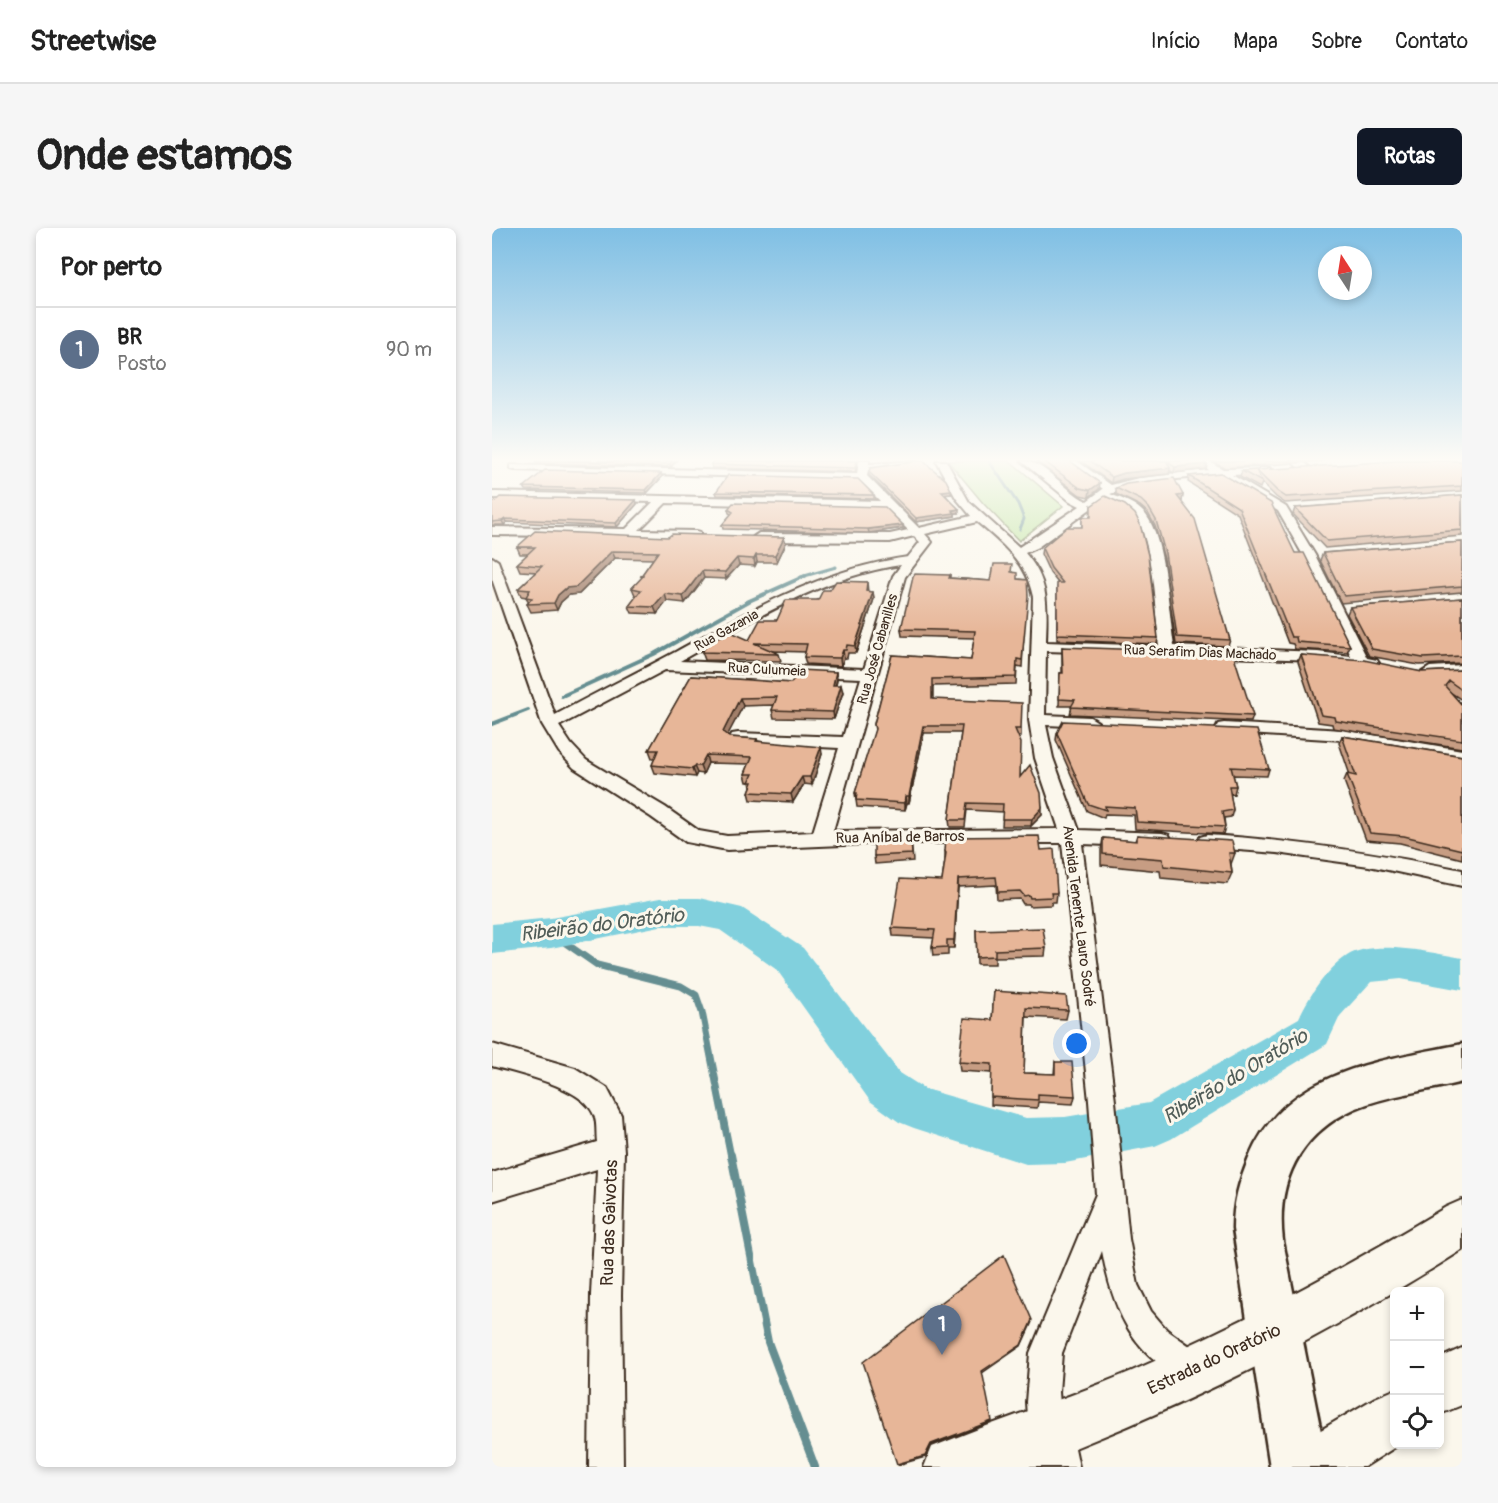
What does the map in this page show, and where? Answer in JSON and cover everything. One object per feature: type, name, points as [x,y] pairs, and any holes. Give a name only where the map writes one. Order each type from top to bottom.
[{"type":"highway","points":[[1299,1467],[1274,1332],[1257,1221],[1259,1195],[1264,1177],[1284,1137],[1307,1114],[1328,1100],[1360,1088],[1462,1063]]},
{"type":"main road","name":"Estrada do Oratório","points":[[952,1467],[1048,1451],[1195,1368],[1274,1332],[1424,1247],[1462,1222]]},
{"type":"main road","points":[[1444,1385],[1462,1374]]},
{"type":"main road","points":[[1312,1467],[1390,1420]]},
{"type":"street","points":[[629,533],[643,519]]},
{"type":"street","points":[[904,519],[917,532]]},
{"type":"street","points":[[741,537],[869,539],[917,532],[975,519]]},
{"type":"street","name":"Avenida Tenente Lauro Sodré","points":[[980,519],[1029,564],[1038,583],[1037,720],[1044,758],[1071,835],[1102,1101],[1109,1183],[1123,1285],[1140,1322],[1156,1341],[1195,1368]]},
{"type":"street","points":[[1018,552],[1034,544],[1069,519]]},
{"type":"street","points":[[1142,519],[1145,523],[1154,557],[1167,650]]},
{"type":"street","points":[[1294,519],[1342,608],[1361,661]]},
{"type":"street","points":[[492,531],[527,530],[706,536]]},
{"type":"street","name":"Rua José Cabanilles","points":[[821,838],[899,576],[926,542],[917,532]]},
{"type":"street","name":"Rua Gazania","points":[[550,724],[752,615],[813,586],[876,565],[910,560]]},
{"type":"street","name":"Rua Aníbal de Barros","points":[[492,561],[550,724],[565,748],[580,764],[658,812],[693,837],[727,843],[821,838],[1071,835],[1276,846],[1369,859],[1462,878]]},
{"type":"street","name":"Rua Serafim Dias Machado","points":[[1039,646],[1318,656],[1390,667]]},
{"type":"street","name":"Rua Culumeia","points":[[663,665],[870,674]]},
{"type":"street","points":[[1410,671],[1462,670]]},
{"type":"street","points":[[1037,720],[1108,723]]},
{"type":"street","points":[[1202,728],[1343,735],[1462,756]]},
{"type":"street","points":[[738,738],[849,743]]},
{"type":"street","name":"Rua das Gaivotas","points":[[492,1055],[566,1076],[598,1097],[608,1115],[611,1151],[606,1295],[606,1467]]},
{"type":"street","points":[[492,1187],[611,1151]]},
{"type":"street","name":"Avenida Tenente Lauro Sodré","points":[[1048,1451],[1041,1403],[1046,1353],[1109,1183]]},
{"type":"green space","points":[[998,519],[1047,519],[1019,541]]},
{"type":"building","points":[[492,519],[620,519],[616,523],[505,519],[492,522]]},
{"type":"building","points":[[727,519],[897,519],[903,525],[868,529],[722,525]]},
{"type":"building","points":[[1082,519],[1137,519],[1148,555],[1158,638],[1057,634],[1057,583],[1063,583],[1051,568],[1042,548],[1067,527],[1082,527]]},
{"type":"building","points":[[1195,519],[1230,640],[1177,637],[1165,553],[1156,520]]},
{"type":"building","points":[[1243,519],[1279,519],[1295,553],[1304,553],[1350,646],[1297,642],[1296,637],[1291,637]]},
{"type":"building","points":[[1305,519],[1462,519],[1462,530],[1327,541]]},
{"type":"building","points":[[535,531],[668,537],[672,534],[784,537],[775,555],[756,555],[754,559],[737,558],[725,572],[702,571],[683,596],[665,594],[654,607],[629,606],[641,590],[632,588],[643,576],[641,576],[658,552],[612,551],[576,587],[566,588],[558,595],[554,603],[527,604],[532,598],[526,597],[530,590],[518,589],[542,566],[517,564],[535,547],[517,547]]},
{"type":"building","points":[[1462,542],[1462,586],[1344,596],[1323,553]]},
{"type":"building","points":[[994,564],[1012,564],[1011,572],[1017,573],[1017,579],[1027,580],[1028,596],[1022,660],[1017,659],[1016,677],[932,679],[932,699],[1022,703],[1021,729],[1015,729],[1021,743],[1020,777],[1030,765],[1041,793],[1042,808],[1032,819],[1002,819],[1003,804],[967,803],[965,820],[949,820],[962,726],[923,726],[909,796],[906,796],[905,803],[856,800],[857,793],[855,793],[875,729],[874,724],[892,655],[971,660],[975,631],[901,629],[913,577],[915,574],[950,575],[949,578],[991,581]]},
{"type":"building","points":[[836,581],[867,582],[866,591],[873,592],[855,646],[847,645],[840,658],[804,657],[807,644],[754,643],[779,654],[702,652],[712,637],[722,637],[731,632],[749,640],[760,620],[777,620],[786,600],[818,600],[823,590],[830,590]]},
{"type":"building","points":[[1462,598],[1462,656],[1423,658],[1372,649],[1350,607]]},
{"type":"building","points":[[1062,647],[1233,653],[1253,716],[1071,707],[1075,700],[1059,699],[1060,673],[1063,673]]},
{"type":"building","points":[[1301,655],[1364,660],[1422,672],[1462,670],[1462,690],[1449,681],[1445,686],[1462,705],[1462,740],[1336,721],[1335,717],[1321,715]]},
{"type":"building","points":[[799,670],[836,672],[833,685],[841,685],[833,712],[772,710],[777,697],[740,698],[723,732],[729,737],[821,747],[810,777],[802,777],[791,794],[749,792],[753,782],[749,782],[753,774],[745,774],[752,757],[706,755],[700,766],[694,766],[692,769],[652,765],[658,750],[649,750],[691,676],[791,683]]},
{"type":"building","points":[[1063,721],[1257,730],[1269,769],[1231,767],[1236,786],[1229,786],[1233,810],[1222,812],[1225,827],[1137,822],[1135,808],[1105,806],[1106,810],[1088,804],[1057,733]]},
{"type":"building","points":[[1342,736],[1462,756],[1462,850],[1404,836],[1370,833],[1347,774],[1356,776]]},
{"type":"building","points":[[1137,835],[1232,841],[1235,853],[1229,853],[1232,873],[1164,866],[1163,859],[1103,854],[1103,838],[1137,841]]},
{"type":"building","points":[[1039,836],[1041,850],[1054,849],[1057,893],[1051,893],[1052,897],[1030,898],[1029,895],[1024,896],[1020,891],[998,892],[996,877],[958,879],[954,940],[947,940],[947,947],[932,948],[935,930],[892,928],[900,879],[942,881],[946,837]]},
{"type":"building","points":[[911,840],[912,854],[874,856],[874,841]]},
{"type":"building","points":[[1043,928],[1046,948],[995,950],[995,956],[977,957],[976,930]]},
{"type":"building","points":[[994,991],[1066,996],[1068,1010],[1026,1008],[1024,1073],[1055,1074],[1055,1062],[1072,1062],[1075,1096],[1038,1094],[1038,1100],[991,1097],[992,1064],[959,1062],[964,1018],[992,1020]]},
{"type":"building","points":[[1004,1255],[1032,1320],[1021,1345],[982,1371],[992,1421],[931,1444],[925,1456],[897,1464],[863,1362]]},
{"type":"waterway","points":[[1020,529],[1024,519]]},
{"type":"waterway","points":[[801,577],[836,567]]},
{"type":"waterway","points":[[562,696],[654,654],[749,601],[805,576]]},
{"type":"waterway","points":[[492,724],[528,710]]},
{"type":"waterway","name":"Ribeirão do Oratório","points":[[492,939],[551,933],[660,912],[699,912],[729,918],[790,959],[885,1087],[914,1107],[1026,1141],[1065,1140],[1155,1124],[1313,1031],[1325,1005],[1361,967],[1401,963],[1462,974]]},
{"type":"waterway","points":[[551,933],[597,965],[681,986],[696,995],[702,1012],[731,1157]]},
{"type":"waterway","points":[[731,1155],[768,1342],[815,1467]]},
{"type":"place","name":"BR","points":[[942,1355]]}]
